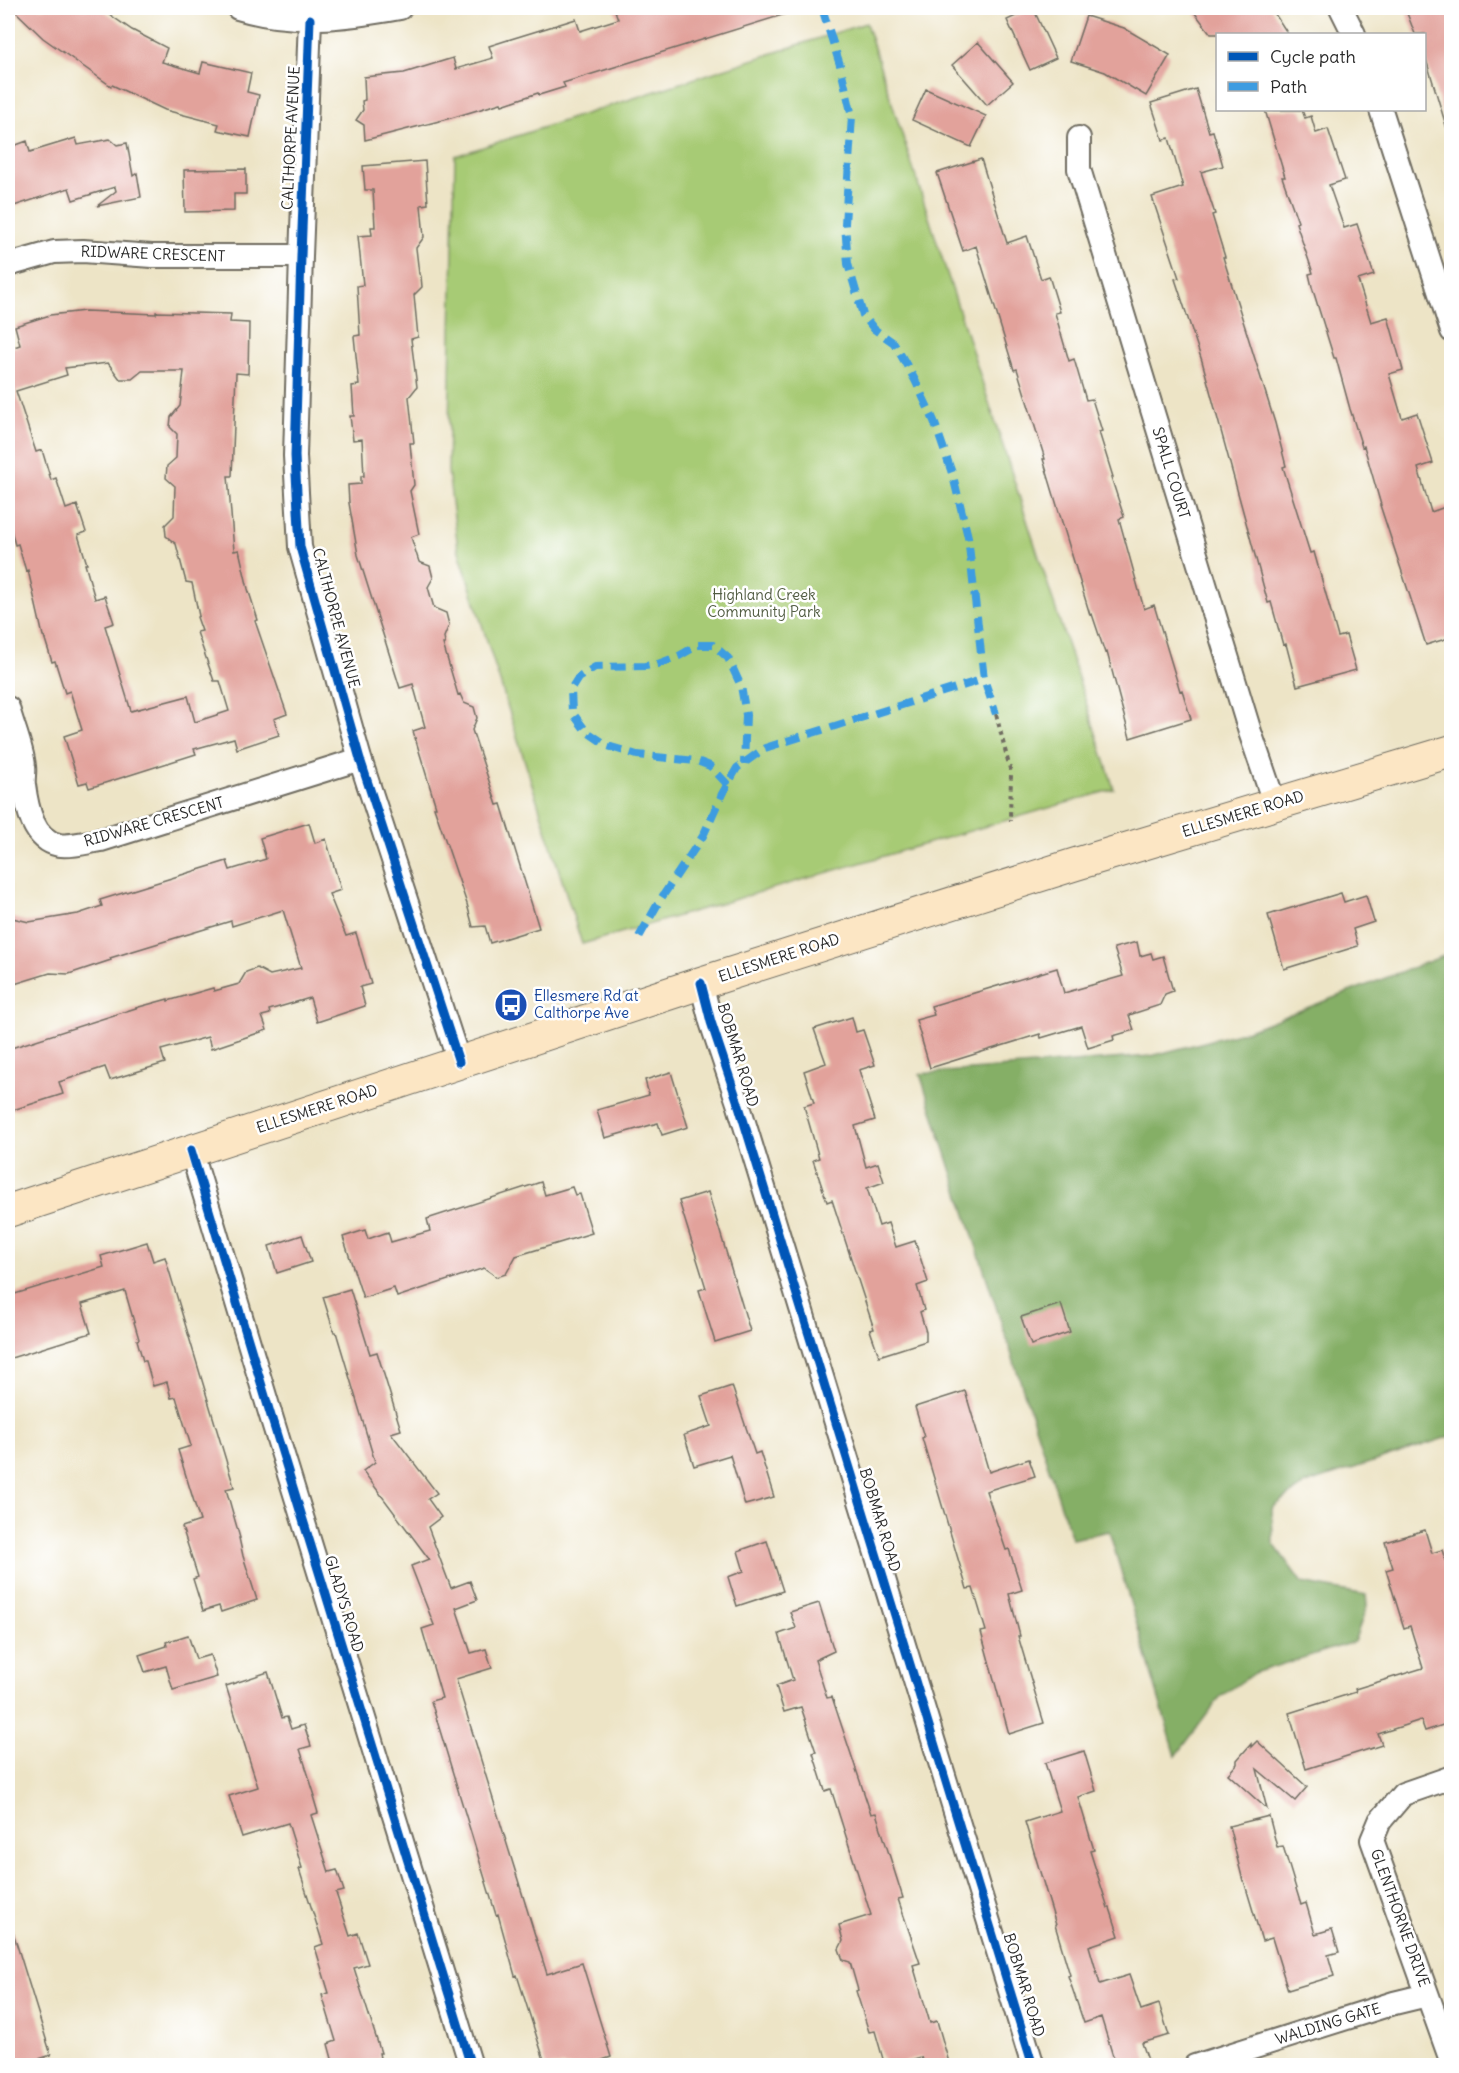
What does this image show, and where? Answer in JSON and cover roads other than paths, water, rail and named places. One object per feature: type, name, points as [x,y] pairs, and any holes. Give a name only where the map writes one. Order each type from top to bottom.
[{"type":"main road","name":"ELLESMERE ROAD","points":[[8,1211],[701,983],[1076,864],[1452,751]]},
{"type":"street","points":[[238,8],[255,13],[310,20],[353,17],[400,8]]},
{"type":"street","points":[[1341,8],[1354,33]]},
{"type":"street","name":"CALTHORPE AVENUE","points":[[310,20],[295,456],[300,547],[360,759],[459,1062]]},
{"type":"street","points":[[1381,111],[1452,331]]},
{"type":"street","name":"SPALL COURT","points":[[1079,138],[1079,169],[1250,732],[1275,805]]},
{"type":"street","name":"RIDWARE CRESCENT","points":[[8,265],[54,252],[83,251],[152,256],[301,256]]},
{"type":"street","name":"RIDWARE CRESCENT","points":[[8,708],[24,767],[24,784],[30,816],[45,840],[59,845],[101,840],[360,759]]},
{"type":"street","name":"BOBMAR ROAD","points":[[701,983],[711,1022],[1033,2066]]},
{"type":"street","name":"GLADYS ROAD","points":[[191,1150],[471,2066]]},
{"type":"street","name":"GLENTHORNE DRIVE","points":[[1452,1778],[1403,1794],[1380,1821],[1372,1840],[1452,2063]]},
{"type":"street","name":"WALDING GATE","points":[[1195,2066],[1394,2003],[1427,1995]]},
{"type":"place","name":"Ellesmere Rd at Calthorpe Ave","points":[[511,1005]]},
{"type":"park label","name":"Highland Creek Community Park","points":[[764,604]]}]
